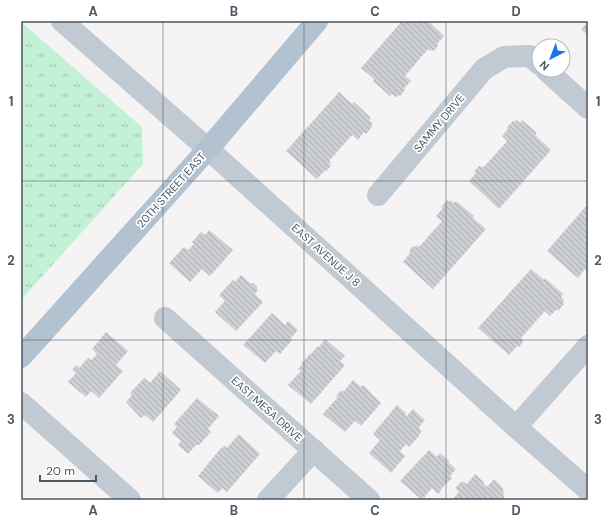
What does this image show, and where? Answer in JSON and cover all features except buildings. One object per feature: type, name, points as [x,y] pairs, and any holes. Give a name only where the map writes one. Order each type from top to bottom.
[{"type":"main road","name":"20TH STREET EAST","points":[[21,357],[208,149],[317,21]]},
{"type":"street","name":"EAST AVENUE J 8","points":[[62,21],[208,149],[588,490]]},
{"type":"street","name":"SAMMY DRIVE","points":[[378,195],[484,69],[504,57],[531,57]]},
{"type":"street","points":[[555,78],[588,108]]},
{"type":"street","name":"EAST MESA DRIVE","points":[[165,318],[369,500]]},
{"type":"street","points":[[516,427],[588,346]]},
{"type":"street","points":[[21,403],[130,500]]},
{"type":"street","points":[[268,500],[314,450]]},
{"type":"green space","points":[[21,22],[142,127],[143,164],[21,300]]}]
